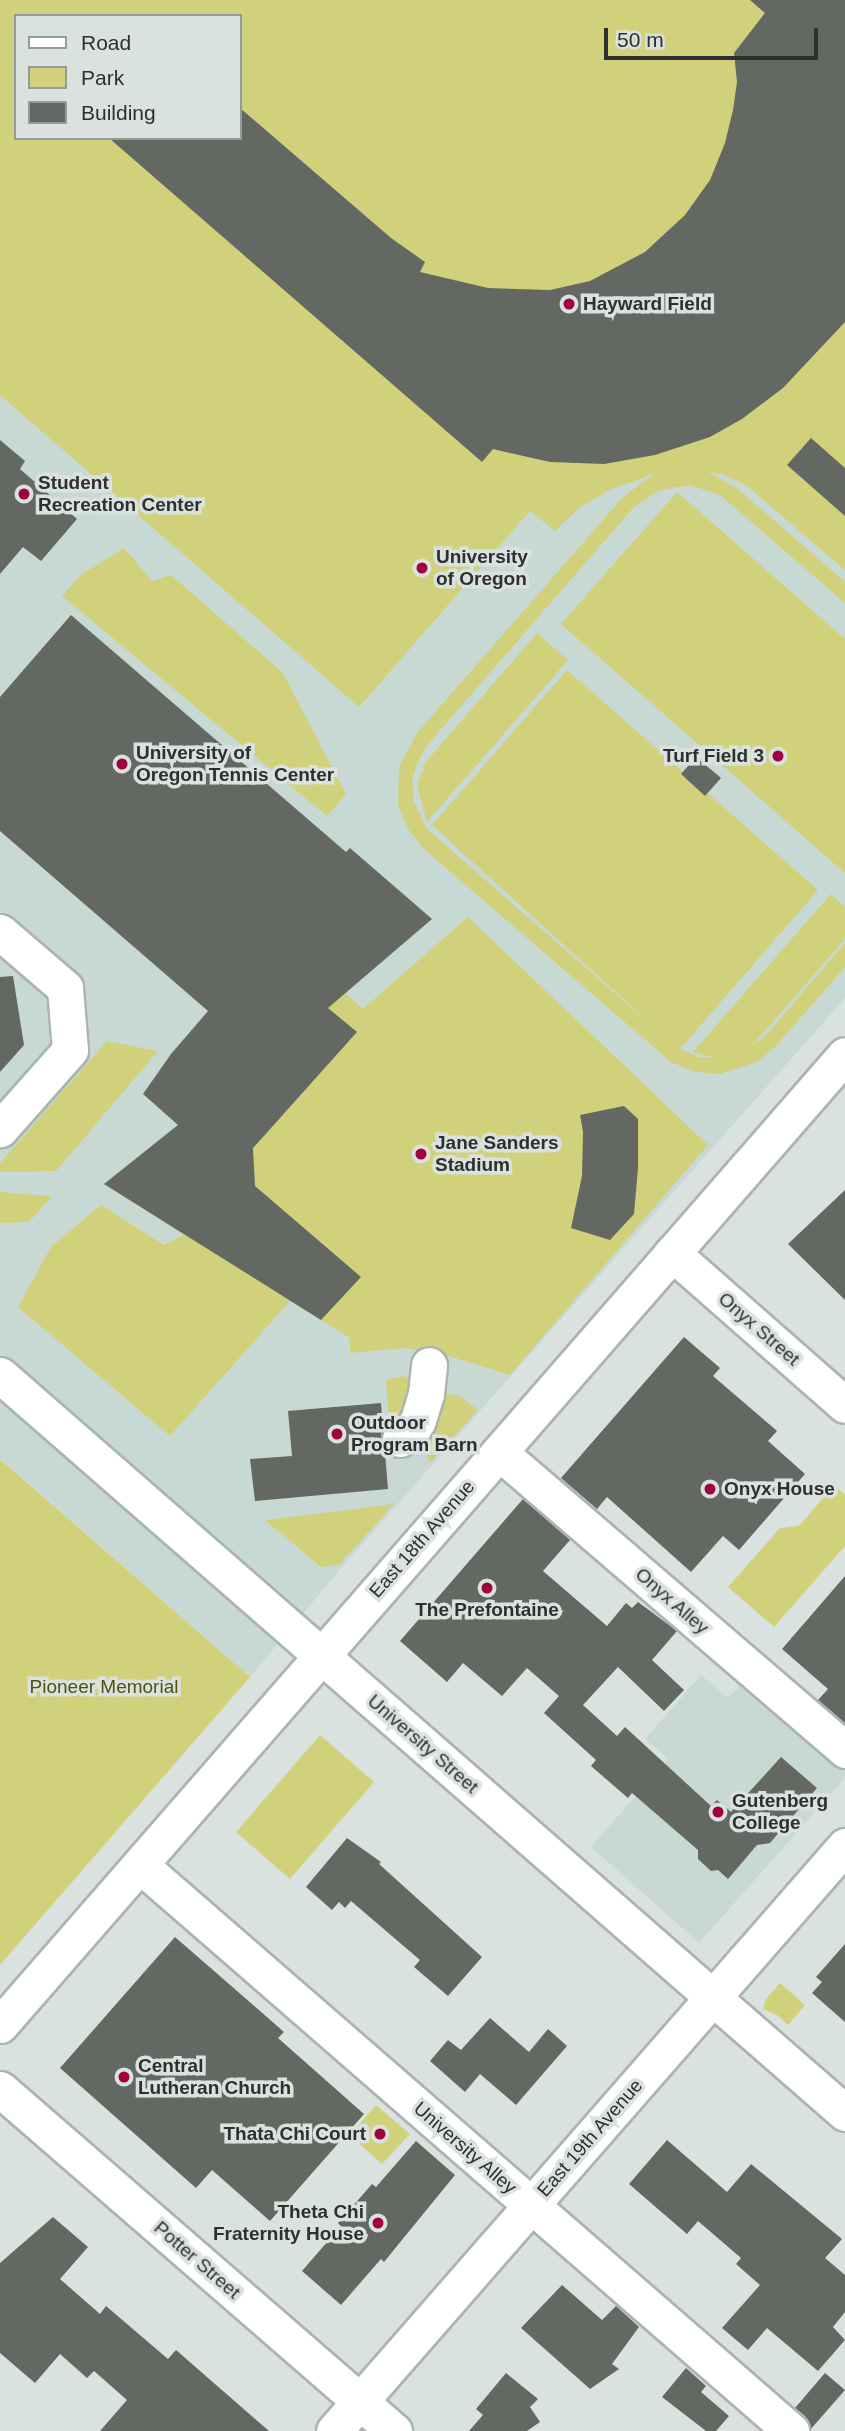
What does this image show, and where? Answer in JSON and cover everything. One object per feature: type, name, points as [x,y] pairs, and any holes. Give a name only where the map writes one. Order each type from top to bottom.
[{"type":"street","points":[[0,932],[65,988],[70,1050],[0,1129]]},
{"type":"street","name":"East 18th Avenue","points":[[0,2025],[320,1654],[844,1059]]},
{"type":"street","name":"Onyx Street","points":[[672,1253],[845,1405]]},
{"type":"street","points":[[400,1439],[411,1432],[418,1420],[426,1394],[429,1365]]},
{"type":"street","name":"University Street","points":[[0,1375],[845,2113]]},
{"type":"street","name":"Onyx Alley","points":[[499,1452],[845,1750]]},
{"type":"street","name":"East 19th Avenue","points":[[334,2431],[845,1846]]},
{"type":"street","name":"University Alley","points":[[140,1865],[791,2431]]},
{"type":"street","name":"Potter Street","points":[[0,2089],[394,2431]]},
{"type":"shaded area","name":"University of Oregon","points":[[0,0],[845,0],[845,998],[342,1567],[250,1677],[0,1458]]},
{"type":"shaded area","name":"Gutenberg College","points":[[701,1675],[728,1698],[746,1678],[845,1766],[845,1778],[699,1943],[591,1847],[668,1759],[645,1739]]},
{"type":"green space","points":[[0,0],[845,0],[845,570],[746,485],[722,474],[708,472],[738,489],[845,582],[845,603],[720,495],[690,485],[660,490],[634,507],[429,743],[418,761],[412,781],[414,802],[427,829],[665,1037],[432,825],[567,670],[818,890],[680,1049],[699,1057],[717,1058],[693,1052],[831,894],[845,907],[845,939],[752,1046],[765,1036],[845,943],[845,967],[776,1046],[757,1062],[720,1074],[695,1072],[671,1062],[424,849],[408,829],[398,805],[399,767],[417,733],[623,497],[654,474],[609,490],[579,508],[555,531],[530,511],[359,707],[0,395]]},
{"type":"green space","name":"Turf Field 3","points":[[677,492],[845,639],[845,873],[561,624]]},
{"type":"green space","points":[[124,548],[152,581],[171,575],[283,673],[346,794],[327,816],[62,596],[81,575]]},
{"type":"green space","points":[[537,633],[568,660],[427,822],[417,785],[425,763]]},
{"type":"green space","name":"Jane Sanders Stadium","points":[[468,917],[708,1145],[510,1375],[439,1353],[404,1348],[350,1353],[350,1338],[290,1301],[170,1436],[18,1307],[51,1247],[101,1205],[164,1245],[184,1235],[104,1184],[296,1031],[336,985],[363,1009]]},
{"type":"green space","points":[[107,1041],[158,1051],[56,1171],[0,1172],[0,1163]]},
{"type":"green space","points":[[0,1192],[52,1196],[29,1222],[0,1223]]},
{"type":"green space","points":[[404,1376],[413,1382],[409,1407],[395,1426],[389,1421],[386,1380]]},
{"type":"green space","points":[[446,1394],[458,1395],[478,1410],[430,1463],[423,1447],[437,1399]]},
{"type":"green space","name":"Pioneer Memorial","points":[[0,1459],[250,1677],[0,1965]]},
{"type":"green space","points":[[834,1485],[845,1495],[845,1546],[774,1627],[728,1587],[780,1528],[799,1526]]},
{"type":"green space","points":[[394,1504],[339,1565],[321,1567],[265,1520]]},
{"type":"green space","points":[[320,1735],[374,1782],[290,1879],[236,1832]]},
{"type":"green space","points":[[780,1983],[805,2005],[788,2025],[777,2015],[763,2009],[766,1999]]},
{"type":"green space","name":"Thata Chi Court","points":[[376,2105],[410,2134],[382,2164],[350,2135]]},
{"type":"building","name":"Hayward Field","points":[[750,0],[845,0],[845,322],[783,388],[742,419],[710,437],[655,455],[604,464],[550,462],[493,449],[482,462],[111,140],[242,140],[242,110],[391,238],[425,262],[420,272],[488,288],[550,290],[590,281],[645,252],[685,215],[710,180],[725,143],[737,82],[734,53],[765,13]]},
{"type":"building","points":[[811,438],[845,468],[845,516],[787,465]]},
{"type":"building","name":"Student Recreation Center","points":[[0,440],[25,461],[20,469],[77,519],[41,561],[23,547],[0,574]]},
{"type":"building","points":[[71,615],[346,852],[350,848],[432,919],[328,1008],[357,1032],[253,1148],[255,1186],[361,1277],[321,1320],[104,1184],[178,1125],[143,1094],[171,1054],[208,1011],[0,831],[0,697]]},
{"type":"building","points":[[696,757],[721,778],[705,796],[681,774]]},
{"type":"building","points":[[13,976],[24,1045],[0,1072],[0,977]]},
{"type":"building","points":[[624,1106],[638,1119],[634,1214],[610,1240],[571,1228],[582,1176],[583,1132],[580,1115]]},
{"type":"building","points":[[845,1190],[845,1300],[788,1244]]},
{"type":"building","name":"Onyx House","points":[[684,1337],[720,1368],[713,1376],[777,1431],[768,1441],[805,1474],[739,1550],[723,1536],[691,1572],[607,1497],[597,1509],[561,1478]]},
{"type":"building","name":"Outdoor Program Barn","points":[[381,1403],[383,1428],[380,1441],[385,1452],[388,1489],[255,1501],[250,1459],[292,1456],[288,1411]]},
{"type":"building","points":[[523,1499],[570,1540],[543,1571],[607,1626],[626,1603],[632,1608],[638,1602],[677,1631],[652,1660],[684,1690],[664,1711],[618,1667],[583,1705],[617,1736],[625,1727],[711,1806],[717,1800],[731,1812],[781,1757],[817,1788],[770,1843],[757,1845],[728,1879],[718,1870],[711,1871],[698,1859],[698,1850],[632,1793],[628,1798],[591,1766],[596,1760],[544,1713],[559,1696],[527,1668],[502,1696],[463,1663],[447,1682],[400,1641]]},
{"type":"building","points":[[845,1576],[845,1723],[818,1700],[828,1689],[782,1649]]},
{"type":"building","points":[[347,1838],[381,1862],[379,1864],[482,1957],[448,1996],[414,1967],[420,1960],[351,1901],[345,1908],[339,1902],[332,1910],[306,1887]]},
{"type":"building","name":"Central Lutheran Church","points":[[175,1937],[284,2032],[278,2038],[364,2114],[270,2221],[212,2170],[196,2188],[60,2068]]},
{"type":"building","points":[[845,1944],[845,2022],[812,1993],[822,1982],[816,1977]]},
{"type":"building","points":[[490,2018],[529,2052],[548,2029],[567,2046],[516,2105],[480,2074],[465,2092],[430,2061],[448,2040],[461,2050]]},
{"type":"building","points":[[667,2140],[727,2192],[751,2164],[842,2239],[825,2258],[845,2275],[845,2312],[833,2327],[845,2340],[818,2371],[767,2328],[748,2350],[722,2328],[760,2285],[736,2264],[741,2258],[698,2221],[687,2234],[629,2184]]},
{"type":"building","name":"Theta Chi Fraternity House","points":[[416,2141],[455,2175],[384,2262],[381,2259],[341,2305],[302,2271],[341,2226],[338,2223],[372,2184],[376,2187]]},
{"type":"building","points":[[53,2217],[88,2247],[60,2279],[100,2314],[106,2306],[168,2359],[176,2350],[269,2431],[100,2431],[127,2400],[94,2371],[87,2378],[60,2354],[35,2383],[0,2353],[0,2263]]},
{"type":"building","points":[[562,2285],[602,2320],[616,2306],[639,2327],[612,2364],[619,2369],[590,2389],[521,2328]]},
{"type":"building","points":[[686,2368],[706,2386],[701,2392],[729,2416],[716,2431],[706,2431],[662,2397]]},
{"type":"building","points":[[506,2373],[538,2399],[530,2407],[540,2422],[527,2431],[469,2431],[483,2415],[476,2409]]},
{"type":"building","points":[[825,2373],[845,2390],[810,2430],[805,2416],[795,2408]]},
{"type":"place","name":"Hayward Field","points":[[569,304]]},
{"type":"place","name":"Student Recreation Center","points":[[24,494]]},
{"type":"place","name":"University of Oregon","points":[[422,568]]},
{"type":"place","name":"Turf Field 3","points":[[778,756]]},
{"type":"place","name":"University of Oregon Tennis Center","points":[[122,764]]},
{"type":"place","name":"Jane Sanders Stadium","points":[[421,1154]]},
{"type":"place","name":"Outdoor Program Barn","points":[[337,1434]]},
{"type":"place","name":"Onyx House","points":[[710,1489]]},
{"type":"place","name":"The Prefontaine","points":[[487,1588]]},
{"type":"place","name":"Gutenberg College","points":[[718,1812]]},
{"type":"place","name":"Central Lutheran Church","points":[[124,2077]]},
{"type":"place","name":"Thata Chi Court","points":[[380,2134]]},
{"type":"place","name":"Theta Chi Fraternity House","points":[[378,2223]]}]
